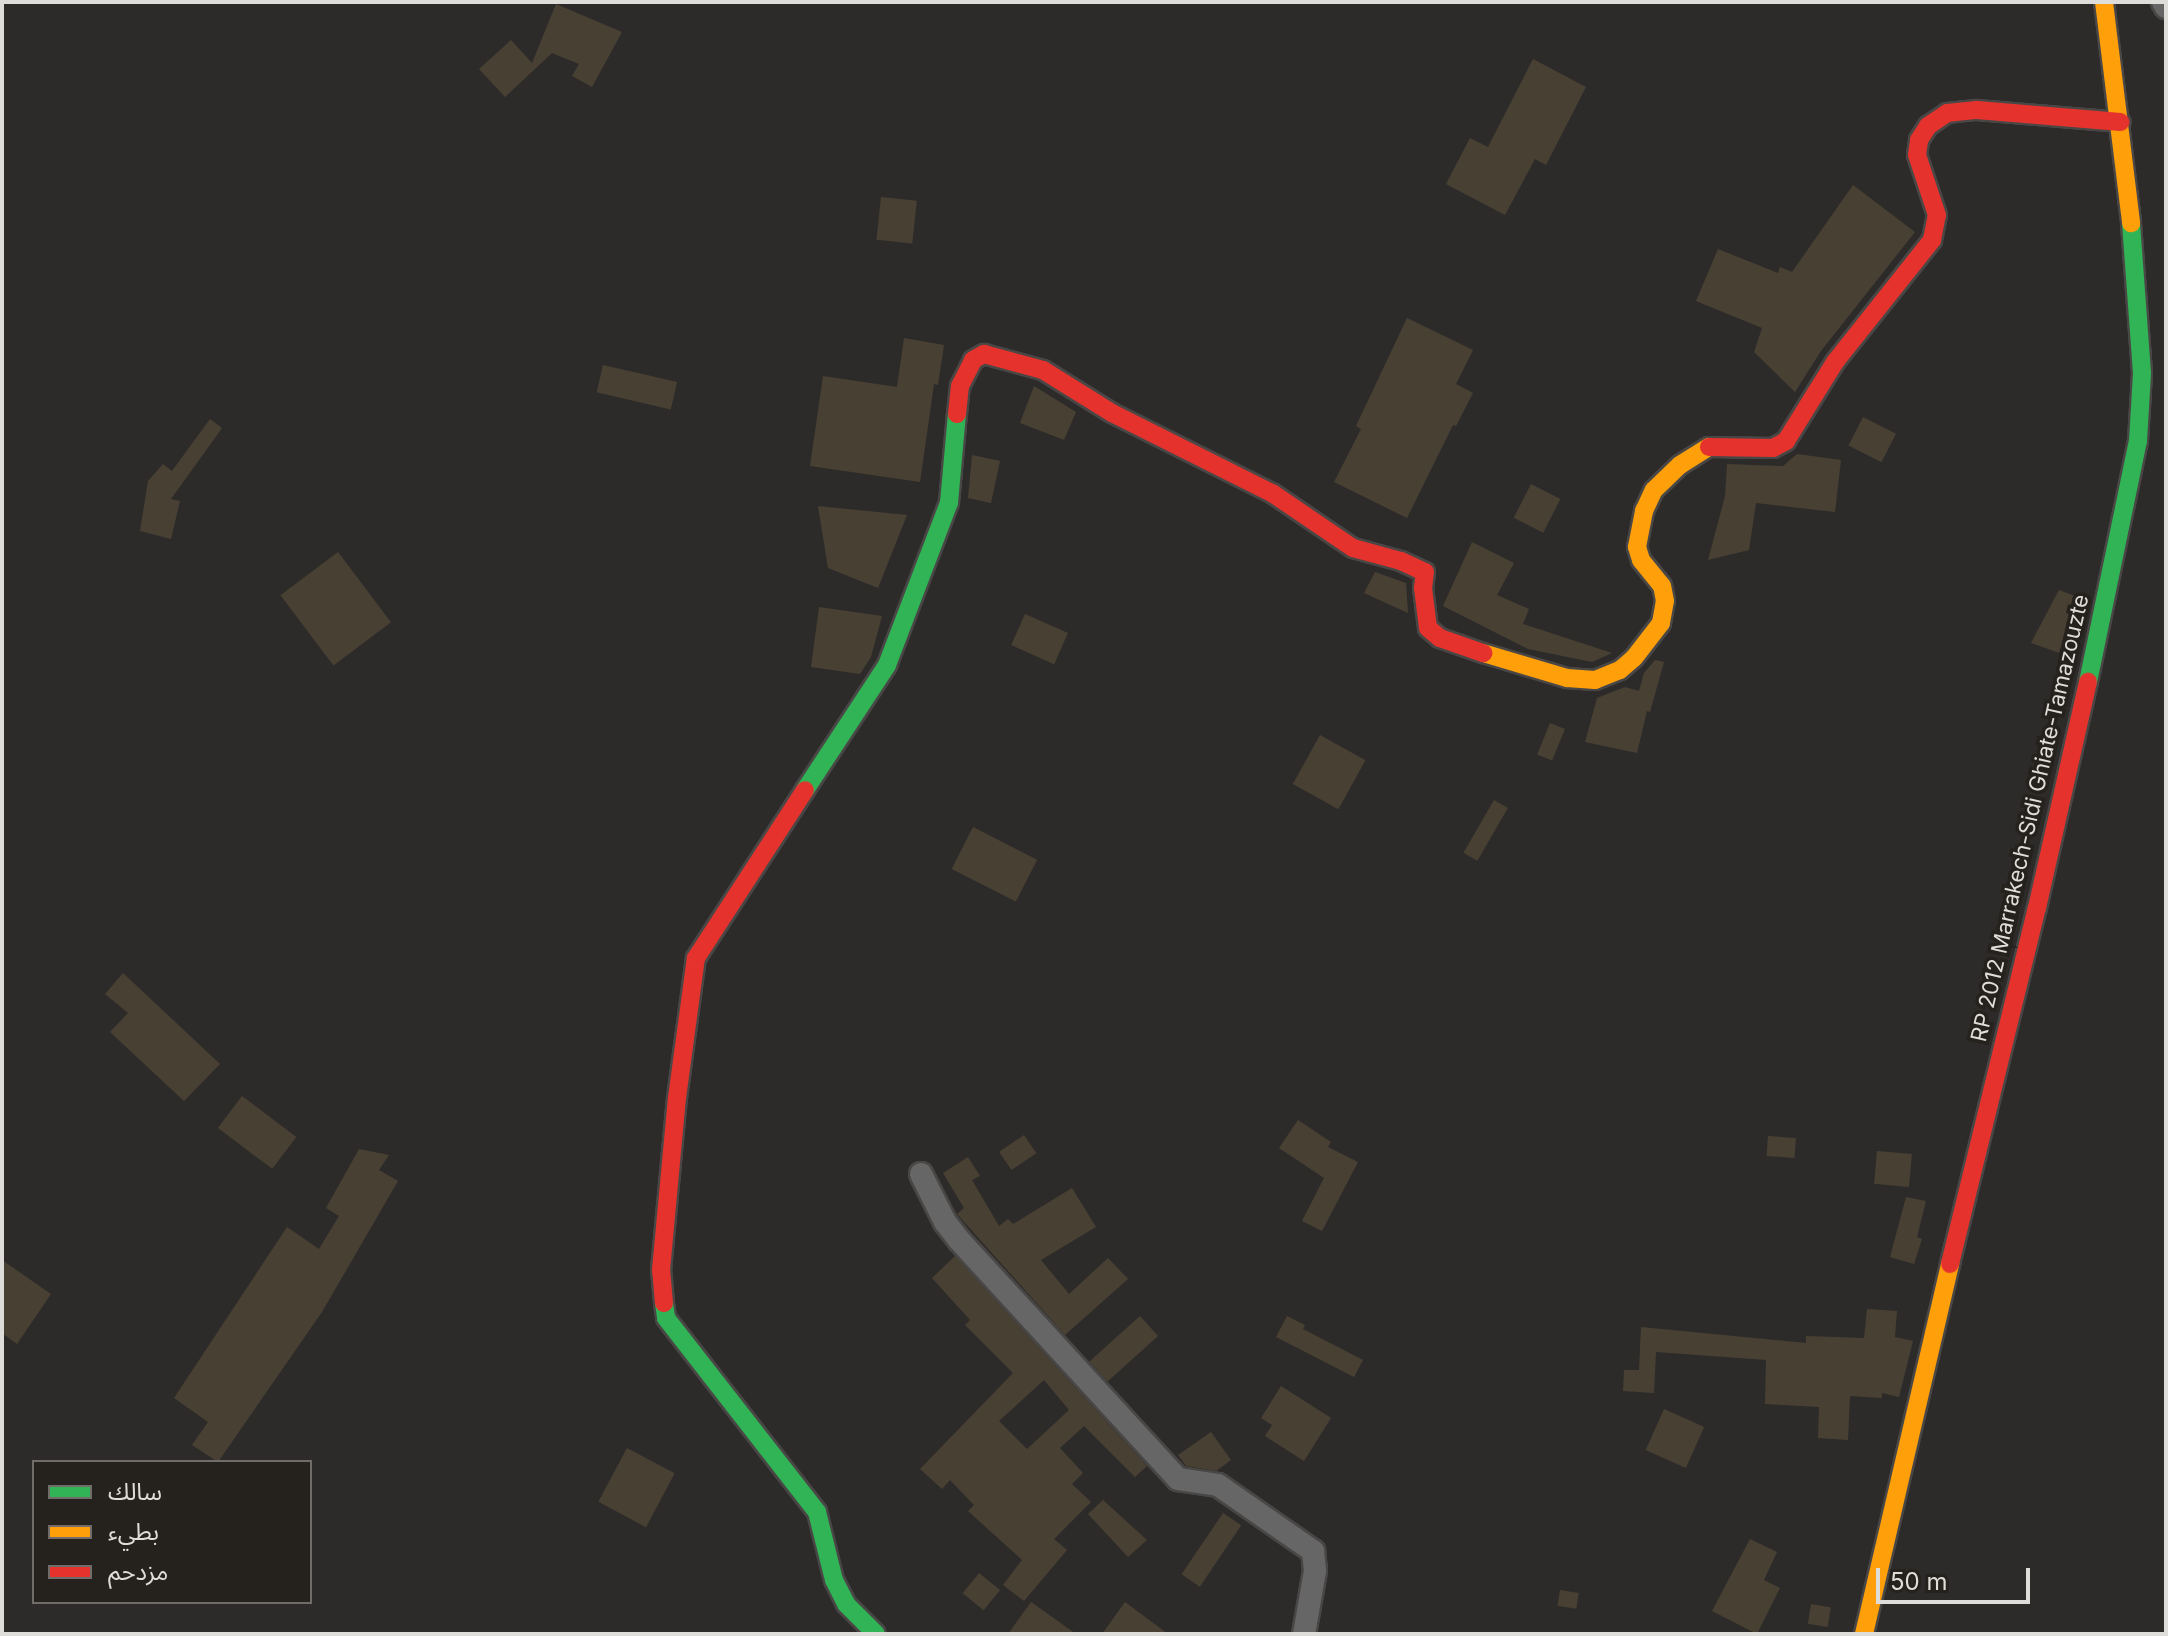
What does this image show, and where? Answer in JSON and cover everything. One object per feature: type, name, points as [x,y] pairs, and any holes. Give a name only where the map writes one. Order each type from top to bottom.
[{"type":"street","name":"RP 2012 Marrakech-Sidi Ghiate-Tamazouzte","points":[[1864,1634],[1898,1477],[2037,908],[2131,482],[2142,373],[2131,211],[2104,2]]},
{"type":"street","points":[[876,1634],[846,1604],[834,1580],[817,1512],[666,1318],[661,1270],[677,1098],[696,958],[887,665],[949,503],[960,386],[973,360],[984,354],[1043,370],[1112,413],[1272,493],[1353,548],[1401,561],[1425,572],[1423,588],[1428,628],[1440,638],[1511,663],[1567,678],[1595,680],[1620,670],[1642,651],[1661,623],[1665,601],[1662,586],[1641,560],[1637,547],[1644,511],[1654,490],[1680,465],[1704,449],[1716,445],[1773,448],[1786,441],[1835,362],[1932,240],[1937,215],[1917,155],[1919,140],[1928,126],[1947,113],[1977,110],[2120,122]]},
{"type":"street","points":[[921,1174],[945,1222],[959,1240],[1178,1479],[1218,1485],[1313,1551],[1315,1571],[1304,1634]]},
{"type":"building","points":[[556,4],[622,32],[592,87],[572,76],[579,64],[552,53],[505,97],[479,69],[511,40],[532,63]]},
{"type":"building","points":[[1533,59],[1586,87],[1546,165],[1535,159],[1505,215],[1446,184],[1470,138],[1488,147]]},
{"type":"building","points":[[1853,185],[1915,232],[1821,351],[1795,392],[1754,352],[1762,328],[1696,301],[1718,249],[1778,273],[1780,267],[1792,272]]},
{"type":"building","points":[[881,197],[917,201],[912,244],[877,240]]},
{"type":"building","points":[[1407,318],[1473,350],[1456,384],[1473,393],[1456,426],[1453,425],[1407,518],[1334,482],[1361,429],[1356,426]]},
{"type":"building","points":[[904,338],[944,345],[938,385],[934,384],[920,482],[810,466],[823,376],[897,387]]},
{"type":"building","points":[[603,365],[677,382],[671,409],[597,392]]},
{"type":"building","points":[[1034,386],[1076,412],[1064,440],[1020,423]]},
{"type":"building","points":[[1863,417],[1896,434],[1881,462],[1848,446]]},
{"type":"building","points":[[210,419],[222,428],[171,499],[180,501],[171,539],[140,531],[148,481],[163,464],[172,471]]},
{"type":"building","points":[[1797,454],[1841,460],[1835,512],[1756,503],[1749,550],[1708,560],[1725,496],[1727,464],[1783,466]]},
{"type":"building","points":[[972,455],[1000,461],[991,503],[968,498]]},
{"type":"building","points":[[1531,484],[1560,499],[1543,533],[1514,518]]},
{"type":"building","points":[[818,506],[907,515],[878,588],[828,568]]},
{"type":"building","points":[[1472,542],[1514,563],[1497,595],[1529,609],[1523,624],[1612,653],[1592,662],[1528,649],[1443,606]]},
{"type":"building","points":[[338,552],[391,622],[333,666],[280,595]]},
{"type":"building","points":[[1375,572],[1406,583],[1408,613],[1364,593]]},
{"type":"building","points":[[2059,590],[2075,596],[2059,653],[2031,643]]},
{"type":"building","points":[[819,607],[882,616],[871,657],[860,674],[811,667]]},
{"type":"building","points":[[1025,614],[1068,633],[1054,664],[1011,645]]},
{"type":"building","points":[[1655,660],[1664,662],[1637,753],[1585,742],[1597,698],[1625,687],[1639,691],[1644,673]]},
{"type":"building","points":[[1550,723],[1565,729],[1552,761],[1537,755]]},
{"type":"building","points":[[1320,735],[1365,760],[1338,809],[1293,784]]},
{"type":"building","points":[[1494,800],[1508,808],[1477,861],[1464,853]]},
{"type":"building","points":[[973,827],[1037,860],[1016,902],[952,869]]},
{"type":"building","points":[[123,973],[220,1064],[184,1101],[110,1032],[128,1013],[105,994]]},
{"type":"building","points":[[242,1096],[296,1137],[272,1169],[218,1128]]},
{"type":"building","points":[[1298,1120],[1331,1142],[1328,1147],[1358,1162],[1322,1231],[1302,1221],[1324,1178],[1279,1148]]},
{"type":"building","points":[[1024,1135],[1036,1153],[1011,1170],[999,1152]]},
{"type":"building","points":[[1768,1136],[1796,1138],[1795,1158],[1767,1156]]},
{"type":"building","points":[[359,1149],[389,1155],[379,1170],[398,1181],[322,1312],[219,1460],[215,1460],[192,1445],[208,1422],[174,1398],[287,1227],[319,1249],[339,1216],[326,1208]]},
{"type":"building","points":[[1877,1151],[1912,1154],[1909,1187],[1874,1184]]},
{"type":"building","points":[[968,1157],[980,1176],[972,1180],[999,1226],[1008,1219],[1013,1224],[1072,1188],[1096,1227],[1041,1260],[1069,1294],[1108,1258],[1128,1279],[1065,1335],[957,1214],[964,1208],[943,1173]]},
{"type":"building","points":[[1906,1197],[1926,1201],[1917,1237],[1922,1239],[1914,1264],[1890,1257]]},
{"type":"building","points":[[955,1256],[1147,1466],[1135,1477],[1084,1426],[1060,1448],[1083,1473],[1072,1484],[1091,1502],[1054,1539],[1067,1550],[1024,1601],[1003,1585],[1022,1560],[968,1511],[974,1505],[950,1480],[942,1489],[920,1469],[1013,1373],[965,1325],[970,1320],[932,1278]],"holes":[[[1044,1380],[1069,1410],[1027,1449],[999,1421]]]},
{"type":"building","points":[[2,1260],[51,1294],[17,1344],[2,1333]]},
{"type":"building","points":[[1867,1309],[1897,1311],[1895,1337],[1913,1341],[1899,1397],[1882,1393],[1882,1398],[1850,1396],[1848,1440],[1818,1438],[1819,1407],[1765,1404],[1766,1360],[1656,1352],[1654,1393],[1623,1391],[1624,1370],[1639,1370],[1641,1327],[1806,1343],[1806,1336],[1864,1338]]},
{"type":"building","points":[[1140,1316],[1158,1336],[1108,1382],[1089,1362]]},
{"type":"building","points":[[1287,1316],[1305,1325],[1303,1329],[1363,1360],[1354,1377],[1276,1337]]},
{"type":"building","points":[[1281,1386],[1331,1418],[1304,1461],[1265,1436],[1272,1425],[1261,1418]]},
{"type":"building","points":[[1664,1409],[1704,1427],[1686,1468],[1646,1450]]},
{"type":"building","points":[[1211,1432],[1231,1460],[1216,1471],[1186,1466],[1178,1455]]},
{"type":"building","points":[[627,1448],[675,1473],[646,1527],[598,1502]]},
{"type":"building","points":[[1103,1500],[1147,1540],[1128,1557],[1088,1514]]},
{"type":"building","points":[[1223,1513],[1241,1525],[1200,1587],[1182,1574]]},
{"type":"building","points":[[1750,1539],[1777,1552],[1764,1580],[1780,1588],[1757,1634],[1712,1611]]},
{"type":"building","points":[[979,1573],[1000,1590],[984,1610],[963,1593]]},
{"type":"building","points":[[1560,1590],[1579,1593],[1576,1609],[1557,1606]]},
{"type":"building","points":[[1031,1602],[1076,1634],[1008,1634]]},
{"type":"building","points":[[1125,1602],[1168,1634],[1102,1634]]},
{"type":"building","points":[[1811,1604],[1831,1607],[1828,1627],[1808,1624]]},
{"type":"traffic: fast","points":[[2088,682],[2138,441],[2142,373],[2131,223]]},
{"type":"traffic: fast","points":[[805,790],[887,665],[949,503],[957,414]]},
{"type":"traffic: fast","points":[[664,1303],[666,1318],[817,1512],[834,1580],[846,1604],[876,1634]]},
{"type":"traffic: slow","points":[[2104,2],[2131,223]]},
{"type":"traffic: slow","points":[[1483,653],[1567,678],[1595,680],[1620,670],[1634,658],[1661,623],[1665,601],[1662,586],[1641,560],[1637,547],[1644,511],[1654,490],[1680,465],[1709,447]]},
{"type":"traffic: slow","points":[[1864,1634],[1950,1264]]},
{"type":"traffic: jam","points":[[1709,447],[1773,448],[1786,441],[1835,362],[1932,240],[1937,215],[1917,155],[1919,140],[1928,126],[1947,113],[1977,110],[2120,122]]},
{"type":"traffic: jam","points":[[957,414],[960,386],[973,360],[984,354],[1043,370],[1112,413],[1272,493],[1353,548],[1401,561],[1425,572],[1423,588],[1428,628],[1440,638],[1483,653]]},
{"type":"traffic: jam","points":[[1950,1264],[2037,908],[2088,682]]},
{"type":"traffic: jam","points":[[664,1303],[661,1270],[677,1098],[696,958],[805,790]]}]
